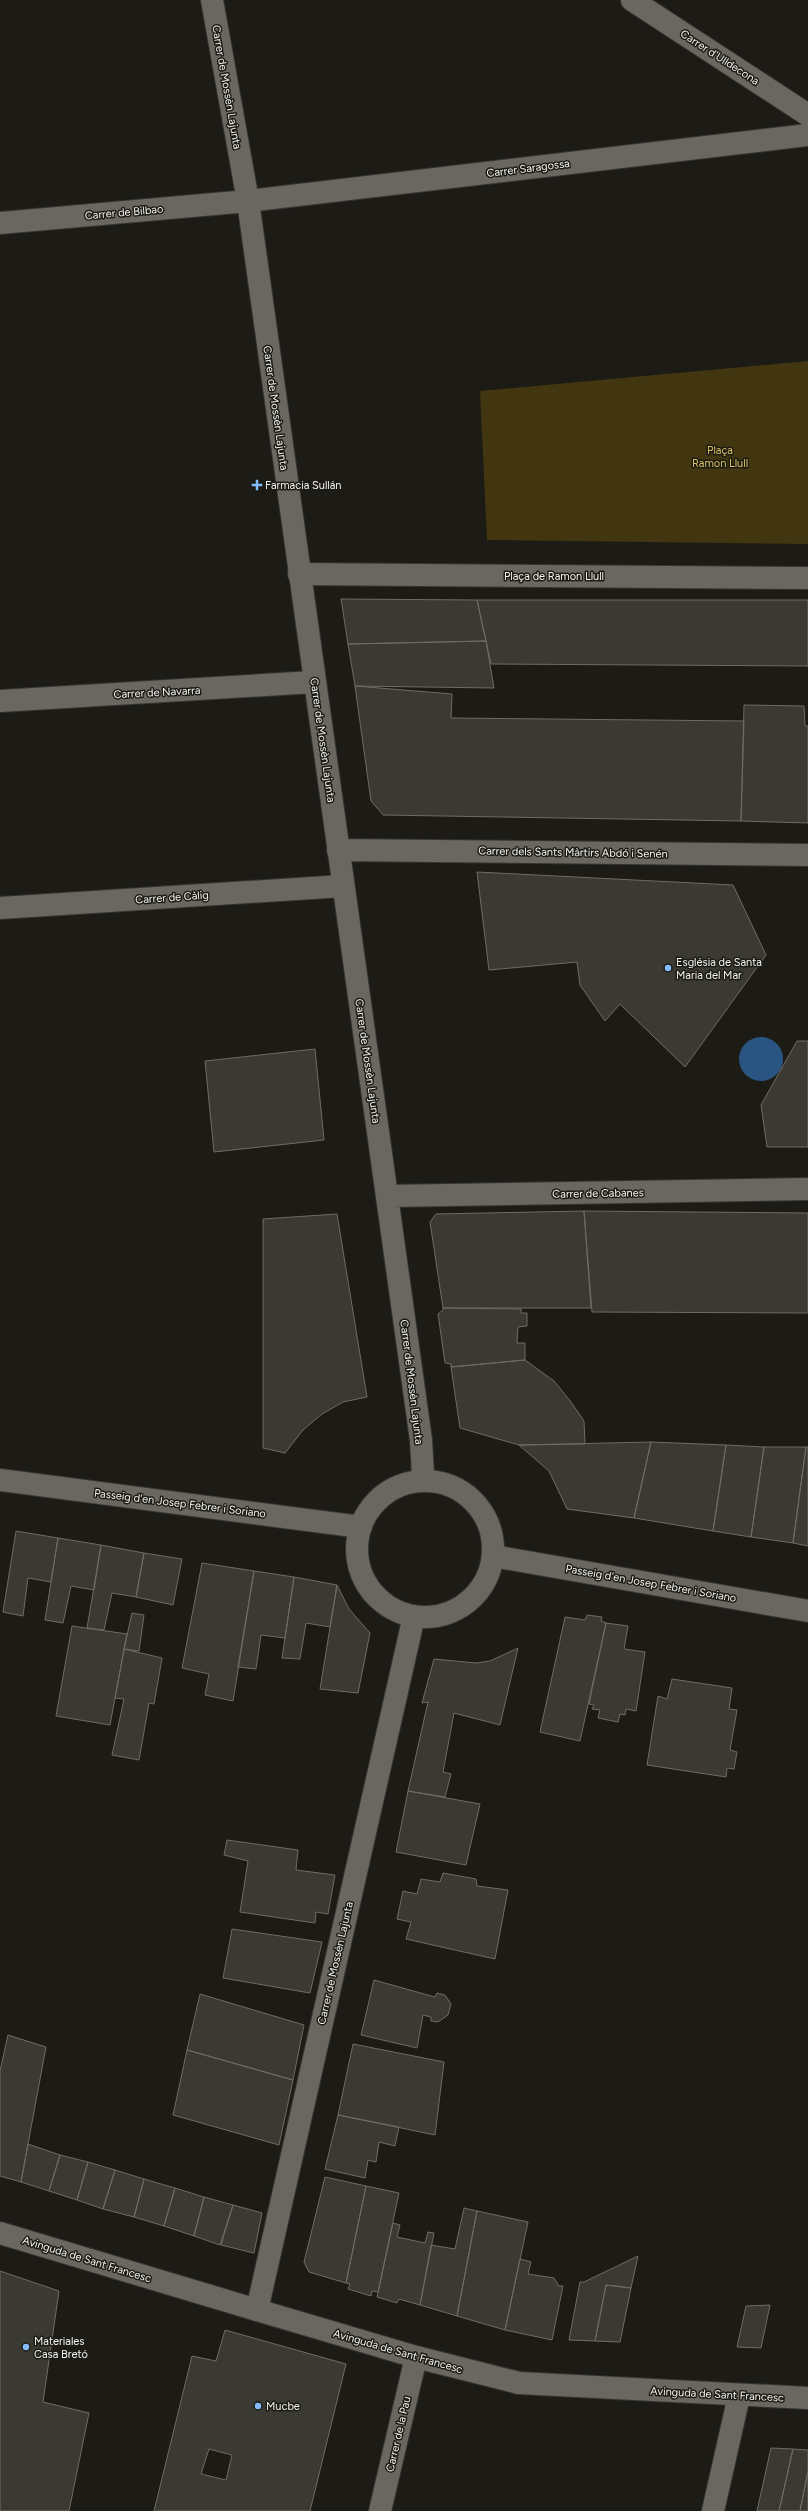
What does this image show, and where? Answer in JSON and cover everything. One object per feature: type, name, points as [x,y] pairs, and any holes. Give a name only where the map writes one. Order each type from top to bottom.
[{"type":"street","name":"Carrer de Mossèn Lajunta","points":[[212,0],[248,201],[314,682],[388,1196],[421,1440],[422,1475],[418,1481]]},
{"type":"street","name":"Carrer d'Ulldecona","points":[[632,0],[808,115]]},
{"type":"street","name":"Carrer Saragossa","points":[[248,201],[808,135]]},
{"type":"street","name":"Carrer de Bilbao","points":[[0,223],[248,201]]},
{"type":"street","name":"Plaça de Ramon Llull","points":[[300,574],[808,578]]},
{"type":"street","name":"Carrer de Navarra","points":[[0,701],[314,682]]},
{"type":"street","name":"Carrer dels Sants Màrtirs Abdó i Senén","points":[[338,850],[808,855]]},
{"type":"street","name":"Carrer de Càlig","points":[[0,908],[343,886]]},
{"type":"street","name":"Carrer de Cabanes","points":[[388,1196],[808,1189]]},
{"type":"street","name":"Passeig d'en Josep Febrer i Soriano","points":[[0,1480],[361,1527]]},
{"type":"street","points":[[418,1481],[439,1482],[458,1489],[474,1500],[486,1517],[492,1536],[493,1556],[487,1578],[474,1596],[457,1609],[436,1616],[414,1616],[395,1610],[379,1599],[367,1584],[359,1559],[357,1546],[361,1527],[370,1510],[383,1496],[400,1486],[418,1481]]},
{"type":"street","name":"Passeig d'en Josep Febrer i Soriano","points":[[493,1556],[808,1611]]},
{"type":"street","name":"Carrer de Mossèn Lajunta","points":[[257,2310],[414,1616]]},
{"type":"street","name":"Avinguda de Sant Francesc","points":[[0,2233],[416,2357],[519,2383],[739,2396],[808,2398]]},
{"type":"street","name":"Carrer de la Pau","points":[[380,2511],[416,2357]]},
{"type":"street","points":[[713,2511],[739,2396]]},
{"type":"green space","name":"Plaça Ramon Llull","points":[[808,361],[808,544],[487,540],[480,391]]},
{"type":"water","points":[[761,1037],[773,1041],[779,1047],[783,1059],[779,1071],[773,1077],[761,1081],[749,1077],[743,1071],[739,1059],[743,1047],[749,1041]]},
{"type":"building","points":[[341,599],[477,600],[486,641],[348,644]]},
{"type":"building","points":[[477,600],[808,600],[808,666],[491,664]]},
{"type":"building","points":[[486,641],[494,688],[355,686],[348,644]]},
{"type":"building","points":[[355,686],[452,694],[451,718],[744,721],[741,821],[383,815],[371,801]]},
{"type":"building","points":[[744,705],[804,706],[805,726],[808,726],[808,823],[741,821]]},
{"type":"building","name":"Església de Santa Maria del Mar","points":[[477,872],[733,885],[766,955],[685,1067],[620,1004],[605,1021],[580,985],[577,962],[489,970]]},
{"type":"building","points":[[797,1041],[808,1041],[808,1147],[767,1147],[761,1105]]},
{"type":"building","points":[[315,1049],[324,1140],[214,1152],[205,1061]]},
{"type":"building","points":[[584,1211],[808,1213],[808,1313],[592,1312]]},
{"type":"building","points":[[584,1211],[591,1308],[443,1308],[430,1222],[436,1214]]},
{"type":"building","points":[[337,1214],[367,1397],[343,1402],[322,1414],[303,1430],[285,1453],[263,1448],[263,1219]]},
{"type":"building","points":[[443,1308],[521,1309],[521,1313],[527,1313],[527,1326],[518,1327],[517,1343],[525,1343],[525,1360],[451,1367],[451,1364],[445,1363],[438,1314],[443,1310]]},
{"type":"building","points":[[525,1360],[554,1381],[571,1402],[584,1421],[585,1444],[519,1445],[460,1428],[451,1367]]},
{"type":"building","points":[[651,1442],[726,1445],[713,1531],[634,1518]]},
{"type":"building","points":[[651,1442],[634,1518],[567,1509],[549,1471],[519,1445]]},
{"type":"building","points":[[726,1445],[764,1447],[751,1537],[713,1531]]},
{"type":"building","points":[[764,1447],[806,1447],[793,1543],[751,1537]]},
{"type":"building","points":[[806,1447],[808,1447],[808,1546],[793,1543]]},
{"type":"building","points":[[16,1531],[58,1538],[51,1582],[28,1578],[23,1616],[3,1612]]},
{"type":"building","points":[[58,1538],[101,1545],[94,1590],[71,1586],[63,1623],[45,1620]]},
{"type":"building","points":[[101,1545],[144,1553],[136,1597],[112,1593],[104,1630],[87,1628]]},
{"type":"building","points":[[144,1553],[182,1559],[173,1605],[136,1597]]},
{"type":"building","points":[[202,1563],[254,1571],[233,1701],[205,1695],[209,1674],[182,1668]]},
{"type":"building","points":[[254,1571],[294,1577],[285,1638],[261,1635],[256,1669],[238,1667]]},
{"type":"building","points":[[294,1577],[337,1585],[330,1627],[306,1623],[300,1659],[282,1658]]},
{"type":"building","points":[[337,1585],[349,1609],[370,1633],[358,1693],[320,1689]]},
{"type":"building","points":[[132,1613],[144,1615],[139,1651],[124,1649]]},
{"type":"building","points":[[587,1615],[602,1617],[601,1621],[606,1623],[580,1741],[540,1732],[565,1617],[585,1620]]},
{"type":"building","points":[[606,1623],[628,1626],[624,1649],[645,1652],[636,1711],[626,1709],[625,1715],[620,1714],[618,1722],[598,1718],[600,1710],[592,1709],[594,1705],[589,1704]]},
{"type":"building","points":[[72,1626],[127,1634],[110,1725],[56,1716]]},
{"type":"building","points":[[518,1648],[500,1725],[454,1713],[443,1772],[451,1774],[445,1797],[408,1791],[428,1702],[422,1703],[434,1659],[476,1663],[490,1661]]},
{"type":"building","points":[[124,1649],[162,1658],[154,1704],[149,1703],[139,1760],[112,1755],[124,1699],[115,1698]]},
{"type":"building","points":[[672,1679],[732,1688],[729,1709],[737,1710],[730,1750],[737,1752],[734,1769],[727,1768],[726,1777],[647,1765],[658,1696],[667,1699]]},
{"type":"building","points":[[408,1791],[480,1804],[466,1865],[396,1852]]},
{"type":"building","points":[[227,1840],[298,1850],[296,1870],[335,1875],[328,1914],[316,1912],[315,1923],[240,1912],[248,1861],[224,1855]]},
{"type":"building","points":[[443,1873],[476,1879],[477,1886],[508,1890],[495,1959],[406,1939],[411,1922],[397,1919],[403,1891],[417,1894],[421,1879],[440,1882]]},
{"type":"building","points":[[232,1929],[322,1942],[310,1993],[223,1978]]},
{"type":"building","points":[[374,1980],[435,1997],[437,1993],[445,1995],[451,2004],[448,2015],[438,2022],[431,2021],[431,2017],[423,2015],[417,2048],[361,2035]]},
{"type":"building","points":[[200,1994],[304,2025],[293,2080],[187,2050]]},
{"type":"building","points":[[8,2035],[46,2047],[21,2182],[0,2176],[0,2071]]},
{"type":"building","points":[[353,2044],[444,2062],[435,2135],[338,2115]]},
{"type":"building","points":[[187,2050],[293,2080],[279,2145],[173,2115]]},
{"type":"building","points":[[338,2115],[399,2127],[395,2146],[379,2142],[376,2162],[368,2160],[365,2178],[325,2169]]},
{"type":"building","points":[[28,2144],[60,2155],[49,2191],[21,2182]]},
{"type":"building","points":[[60,2155],[88,2162],[77,2200],[49,2191]]},
{"type":"building","points":[[88,2162],[115,2170],[103,2209],[77,2200]]},
{"type":"building","points":[[115,2170],[144,2179],[134,2217],[103,2209]]},
{"type":"building","points":[[325,2177],[366,2186],[346,2283],[309,2272],[304,2262]]},
{"type":"building","points":[[144,2179],[175,2188],[164,2226],[134,2217]]},
{"type":"building","points":[[366,2186],[399,2193],[378,2292],[372,2291],[371,2296],[348,2289],[350,2284],[346,2283]]},
{"type":"building","points":[[175,2188],[204,2197],[194,2236],[164,2226]]},
{"type":"building","points":[[204,2197],[233,2205],[220,2245],[194,2236]]},
{"type":"building","points":[[233,2205],[262,2213],[254,2253],[221,2245]]},
{"type":"building","points":[[464,2208],[477,2211],[457,2316],[420,2305],[431,2245],[455,2249]]},
{"type":"building","points":[[477,2211],[528,2222],[505,2330],[457,2316]]},
{"type":"building","points":[[393,2223],[400,2225],[397,2237],[425,2243],[428,2232],[434,2233],[420,2305],[399,2299],[397,2303],[377,2297]]},
{"type":"building","points":[[638,2256],[631,2288],[606,2285],[595,2341],[569,2340],[580,2282],[584,2282]]},
{"type":"building","points":[[520,2259],[531,2262],[528,2274],[554,2278],[559,2286],[563,2286],[552,2340],[505,2330]]},
{"type":"building","name":"Materiales Casa Bretó","points":[[0,2271],[59,2291],[43,2402],[89,2413],[69,2511],[0,2511]]},
{"type":"building","points":[[606,2285],[631,2288],[620,2342],[595,2341]]},
{"type":"building","points":[[770,2305],[761,2348],[737,2347],[746,2306]]},
{"type":"building","name":"Mucbe","points":[[225,2330],[346,2364],[310,2511],[154,2511],[192,2356],[216,2361]],"holes":[[[209,2449],[232,2455],[226,2480],[201,2474]]]},
{"type":"building","points":[[771,2448],[793,2449],[779,2511],[757,2511]]},
{"type":"building","points":[[793,2449],[808,2450],[808,2471],[800,2511],[779,2511]]},
{"type":"building","points":[[808,2471],[808,2511],[800,2511]]},
{"type":"place","name":"Farmacia Sullán","points":[[257,485]]},
{"type":"place","name":"Església de Santa Maria del Mar","points":[[668,968]]},
{"type":"place","name":"Materiales Casa Bretó","points":[[26,2347]]},
{"type":"place","name":"Mucbe","points":[[258,2406]]}]
